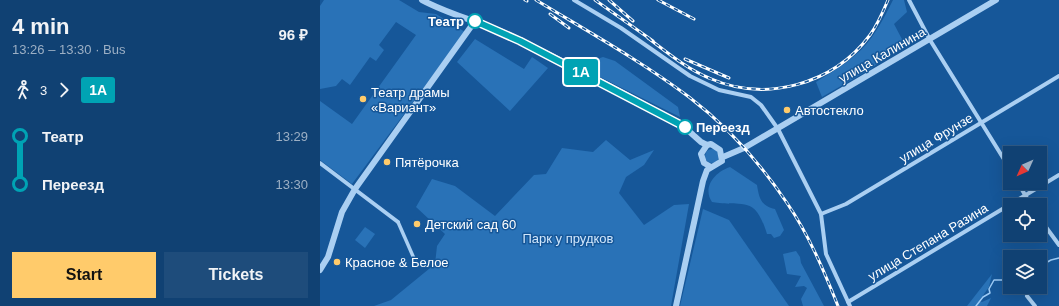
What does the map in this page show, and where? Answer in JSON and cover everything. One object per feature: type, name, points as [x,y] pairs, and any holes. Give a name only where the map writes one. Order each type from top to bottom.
[{"type":"street","points":[[422,0],[439,9],[475,21],[508,35],[644,104],[682,125],[704,146]]},
{"type":"street","points":[[574,0],[621,28],[690,76],[719,90],[755,99],[766,110],[778,129],[821,214],[826,254],[849,304]]},
{"type":"street","points":[[909,0],[930,40],[1003,157]]},
{"type":"street","name":"улица Калинина","points":[[724,155],[744,148],[778,129],[996,0]]},
{"type":"street","points":[[320,270],[328,257],[342,212],[355,189],[475,21]]},
{"type":"street","name":"улица Фрунзе","points":[[821,214],[846,204],[1059,76]]},
{"type":"street","points":[[704,146],[711,144],[718,147],[724,155],[720,164],[708,167]]},
{"type":"street","points":[[676,306],[700,195],[708,167],[702,158],[704,146]]},
{"type":"street","points":[[320,163],[398,222],[416,263]]},
{"type":"street","name":"улица Степана Разина","points":[[849,304],[1059,175]]},
{"type":"street","points":[[1022,190],[1027,198]]},
{"type":"street","points":[[1047,229],[1059,245]]},
{"type":"street","points":[[1027,296],[1035,306]]},
{"type":"green space","points":[[324,0],[399,0],[419,12],[436,14],[465,32],[352,184],[320,160],[320,101],[352,124],[416,35],[396,22],[379,45],[384,50],[376,61],[370,57],[350,85],[342,79],[336,86],[320,89],[320,6]]},
{"type":"green space","points":[[893,0],[904,0],[907,12],[894,24],[904,43],[872,68],[822,97],[816,82],[845,63],[866,44],[876,30]]},
{"type":"green space","points":[[475,39],[524,69],[532,57],[548,68],[510,111],[457,62]]},
{"type":"green space","points":[[603,57],[615,61],[678,107],[680,117],[586,70],[592,68],[600,58]]},
{"type":"green space","name":"Парк у прудков","points":[[606,140],[630,160],[654,150],[644,165],[626,177],[619,193],[644,225],[674,205],[689,204],[671,306],[374,306],[391,300],[435,264],[437,246],[445,234],[416,207],[432,179],[455,186],[495,216],[534,175],[546,174],[562,148],[593,152]]},
{"type":"green space","points":[[709,149],[715,149],[719,153],[719,159],[715,163],[709,163],[705,159],[705,153]]},
{"type":"green space","points":[[730,167],[757,185],[759,194],[764,204],[775,209],[784,230],[780,236],[774,238],[771,234],[767,234],[762,221],[752,207],[740,204],[712,202],[708,191],[709,186],[719,172]]},
{"type":"green space","points":[[703,209],[729,220],[789,306],[680,306]]},
{"type":"green space","points":[[365,227],[375,234],[365,248],[355,240]]},
{"type":"green space","points":[[796,251],[824,306],[803,306],[801,299],[807,288],[804,286],[795,287],[801,276],[787,274],[783,254]]},
{"type":"green space","points":[[992,274],[989,287],[979,301],[982,302],[991,298],[987,306],[967,306]]},
{"type":"waterway","points":[[1047,262],[1059,258]]},
{"type":"waterway","points":[[976,306],[983,297],[990,293],[989,289],[994,280],[1003,280]]},
{"type":"railway","points":[[536,0],[614,47],[671,84],[703,108],[730,133],[755,160],[777,188],[795,215],[816,253],[838,306]]},
{"type":"railway","points":[[595,0],[653,41]]},
{"type":"railway","points":[[609,0],[633,21]]},
{"type":"railway","points":[[658,0],[694,19]]},
{"type":"railway","points":[[648,38],[685,65],[709,78],[730,85],[753,89],[775,89],[797,85],[818,77],[837,66],[855,52],[870,35],[888,0]]},
{"type":"railway","points":[[550,14],[569,28]]},
{"type":"railway","points":[[685,59],[729,78]]},
{"type":"bus line","name":"1А","points":[[475,21],[520,41],[644,104],[685,127]]},
{"type":"place","name":"Театр","points":[[475,21]]},
{"type":"place","name":"Театр драмы «Вариант»","points":[[363,99]]},
{"type":"place","name":"Автостекло","points":[[787,110]]},
{"type":"place","name":"Переезд","points":[[685,127]]},
{"type":"place","name":"Пятёрочка","points":[[387,162]]},
{"type":"place","name":"Детский сад 60","points":[[417,224]]},
{"type":"place","name":"Красное & Белое","points":[[337,262]]}]
